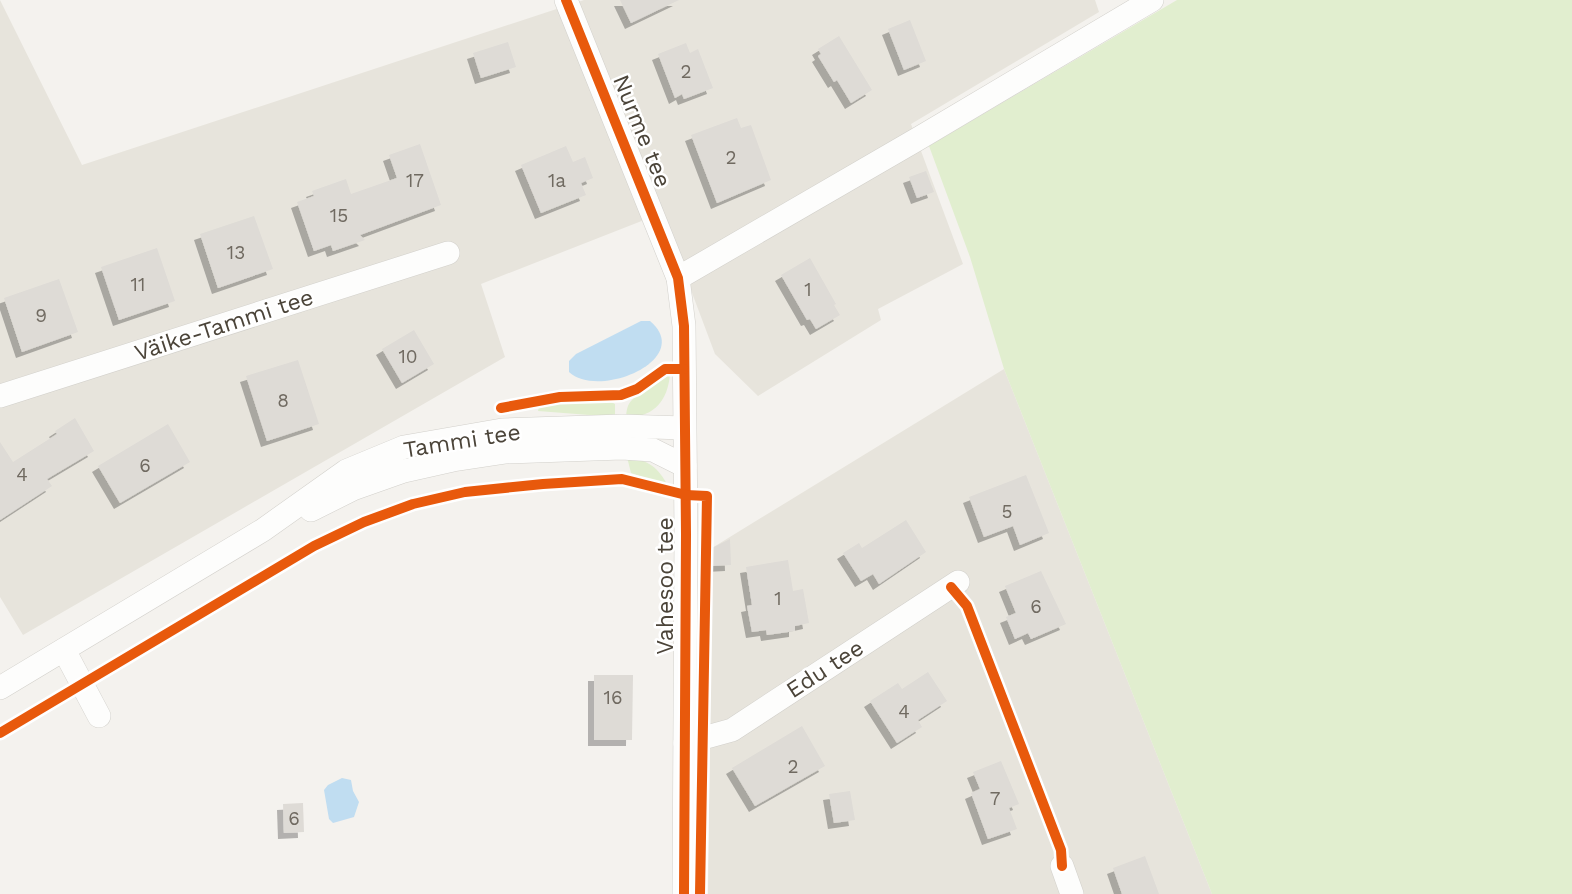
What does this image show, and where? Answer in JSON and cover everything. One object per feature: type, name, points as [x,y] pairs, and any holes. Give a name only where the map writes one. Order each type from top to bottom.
[{"type":"street","name":"Nurme tee","points":[[566,0],[678,278]]},
{"type":"street","points":[[678,278],[1152,0]]},
{"type":"street","name":"Väike-Tammi tee","points":[[0,396],[448,253]]},
{"type":"street","name":"Vahesoo tee","points":[[678,278],[684,326],[684,894]]},
{"type":"street","name":"Tammi tee","points":[[0,688],[263,530],[346,471],[404,447],[502,430],[622,426],[684,428]]},
{"type":"street","name":"Tammi tee","points":[[263,530],[311,511],[353,489],[404,471],[453,460],[506,452],[622,448],[653,450],[685,466]]},
{"type":"street","name":"Edu tee","points":[[685,743],[732,730],[958,582]]},
{"type":"street","points":[[64,650],[99,716]]},
{"type":"street","points":[[1062,866],[1072,894]]},
{"type":"shaded area","points":[[0,0],[82,165],[584,0],[1095,0],[1099,12],[911,124],[963,264],[878,309],[881,320],[758,396],[715,354],[662,213],[481,284],[505,357],[23,635],[0,597]]},
{"type":"shaded area","points":[[1004,369],[1212,894],[708,894],[712,548]]},
{"type":"green space","points":[[1177,0],[1572,0],[1572,894],[1212,894],[1004,369],[970,257],[929,146]]},
{"type":"green space","points":[[670,374],[666,392],[658,406],[636,417],[626,417],[628,406],[635,397],[653,382]]},
{"type":"green space","points":[[605,399],[615,404],[615,417],[538,411],[540,403],[543,402]]},
{"type":"green space","points":[[627,457],[652,465],[668,486],[631,473]]},
{"type":"water","points":[[641,321],[650,321],[661,335],[661,349],[652,361],[638,371],[601,381],[583,379],[569,372],[569,361],[576,354]]},
{"type":"water","points":[[342,778],[351,780],[359,802],[354,817],[333,823],[329,819],[324,790]]},
{"type":"building","points":[[620,0],[679,0],[631,23]]},
{"type":"building","points":[[910,20],[926,61],[904,70],[888,29]]},
{"type":"building","points":[[839,36],[872,90],[851,103],[818,56],[821,54],[818,49]]},
{"type":"building","points":[[508,42],[516,67],[481,78],[473,53]]},
{"type":"building","points":[[686,43],[690,53],[698,49],[713,88],[684,99],[682,94],[675,98],[658,54]]},
{"type":"building","points":[[737,118],[741,128],[751,125],[771,180],[717,203],[691,135]]},
{"type":"building","points":[[420,144],[441,205],[360,235],[365,240],[333,251],[331,245],[314,251],[297,202],[314,196],[312,191],[346,179],[351,194],[397,178],[389,155]]},
{"type":"building","points":[[566,146],[573,162],[585,157],[593,178],[581,183],[586,195],[541,213],[521,165]]},
{"type":"building","points":[[926,171],[934,192],[917,198],[909,177]]},
{"type":"building","points":[[254,216],[273,269],[218,288],[200,234]]},
{"type":"building","points":[[157,248],[175,301],[119,320],[101,267]]},
{"type":"building","points":[[810,258],[840,315],[816,329],[810,319],[807,320],[781,275]]},
{"type":"building","points":[[59,279],[78,332],[22,352],[4,298]]},
{"type":"building","points":[[414,330],[434,364],[402,383],[382,349]]},
{"type":"building","points":[[298,360],[319,424],[267,441],[246,376]]},
{"type":"building","points":[[75,418],[94,451],[47,479],[52,486],[0,520],[0,442],[13,462],[57,434],[55,431]]},
{"type":"building","points":[[168,424],[190,462],[120,503],[98,466]]},
{"type":"building","points":[[1026,475],[1049,533],[1020,545],[1013,526],[984,537],[969,497]]},
{"type":"building","points":[[906,520],[926,552],[879,584],[873,574],[861,581],[843,553],[859,543],[862,548]]},
{"type":"building","points":[[730,539],[731,565],[712,566],[712,548]]},
{"type":"building","points":[[788,560],[793,591],[803,589],[809,623],[795,626],[795,631],[767,635],[766,630],[752,632],[747,606],[752,605],[746,567]]},
{"type":"building","points":[[1041,571],[1066,624],[1031,639],[1028,633],[1015,639],[1006,617],[1016,613],[1005,586]]},
{"type":"building","points":[[928,672],[947,701],[918,720],[922,727],[897,743],[870,701],[898,683],[902,689]]},
{"type":"building","points":[[594,675],[633,675],[632,740],[594,740]]},
{"type":"building","points":[[802,726],[825,766],[755,806],[732,768]]},
{"type":"building","points":[[1001,761],[1019,804],[1009,808],[1017,829],[988,839],[971,793],[980,789],[973,772]]},
{"type":"building","points":[[850,791],[855,820],[834,823],[829,794]]},
{"type":"building","points":[[303,803],[304,832],[284,833],[283,804]]},
{"type":"building","points":[[1145,856],[1159,894],[1122,894],[1113,868]]},
{"type":"cycle path","points":[[566,0],[678,278],[684,326],[684,894]]},
{"type":"cycle path","points":[[501,408],[560,397],[621,395],[637,389],[665,369],[684,369]]},
{"type":"cycle path","points":[[0,733],[314,546],[364,522],[413,504],[465,492],[622,479],[686,495],[707,496],[700,894]]},
{"type":"cycle path","points":[[951,587],[967,606],[1061,850],[1062,866]]}]
